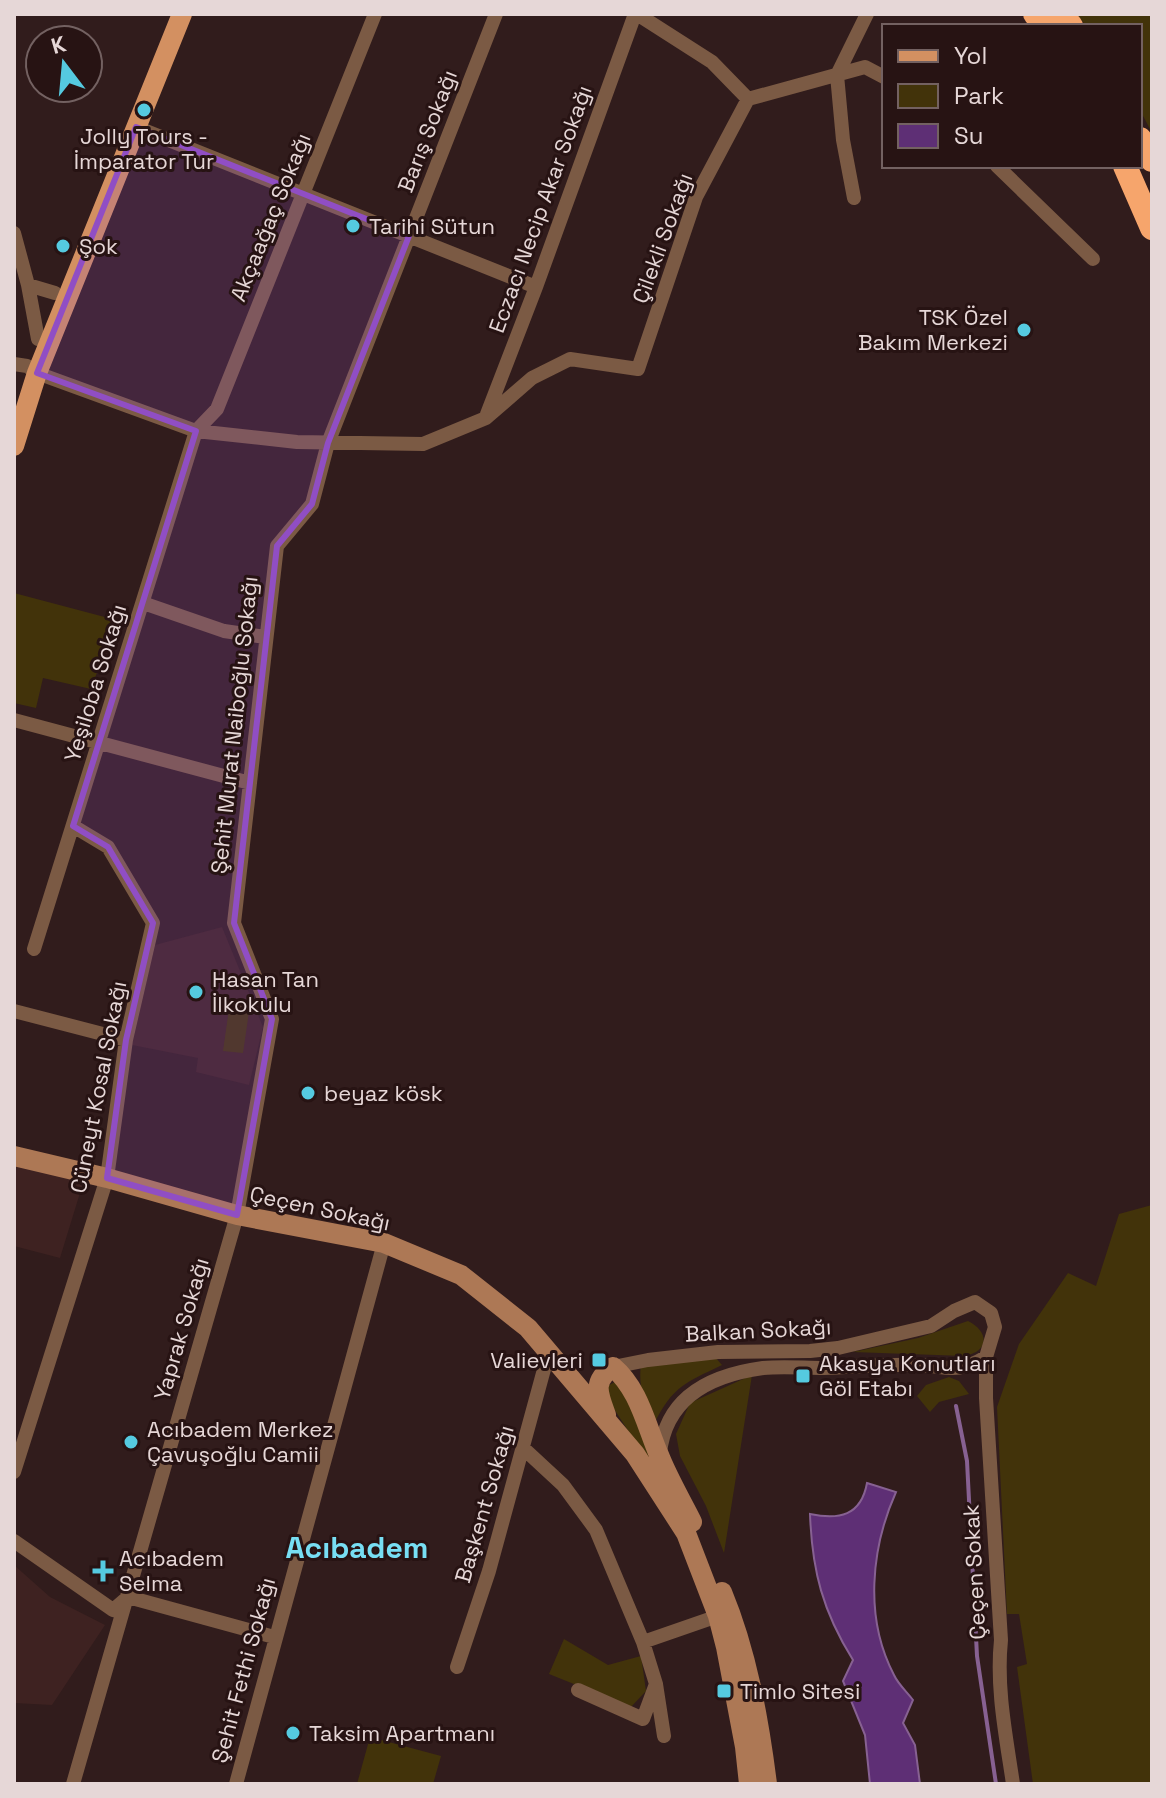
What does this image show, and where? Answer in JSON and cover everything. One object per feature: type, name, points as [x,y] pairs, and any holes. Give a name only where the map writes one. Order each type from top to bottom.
[{"type":"highway","points":[[1142,142],[1152,160]]},
{"type":"highway","points":[[1126,168],[1152,228]]},
{"type":"main road","points":[[14,404],[55,293],[99,195],[167,14]]},
{"type":"main road","points":[[14,446],[26,368],[136,127],[182,14]]},
{"type":"main road","name":"Çeçen Sokağı","points":[[14,1156],[107,1178],[237,1215],[384,1243],[461,1275],[528,1328],[635,1454],[686,1533],[718,1616],[744,1742],[749,1784]]},
{"type":"main road","points":[[569,1377],[613,1367],[624,1376],[633,1391],[736,1624],[767,1784]]},
{"type":"main road","name":"Çeçen Sokağı","points":[[607,1419],[598,1385],[602,1374],[613,1367]]},
{"type":"street","name":"Akçaağaç Sokağı","points":[[196,431],[217,409],[375,14]]},
{"type":"street","name":"Barış Sokağı","points":[[328,443],[496,14]]},
{"type":"street","name":"Eczacı Necip Akar Sokağı","points":[[486,418],[636,14],[712,62],[748,99]]},
{"type":"street","points":[[854,198],[843,140],[837,75],[867,14]]},
{"type":"street","points":[[748,99],[865,67],[882,76]]},
{"type":"street","name":"Çilekli Sokağı","points":[[486,418],[532,378],[570,359],[638,369],[696,197],[748,99]]},
{"type":"street","points":[[136,127],[536,287]]},
{"type":"street","points":[[999,168],[1093,259]]},
{"type":"street","points":[[14,233],[38,339]]},
{"type":"street","points":[[28,285],[55,293]]},
{"type":"street","points":[[26,368],[196,431],[328,443],[423,444],[486,418]]},
{"type":"street","name":"Yeşiloba Sokağı","points":[[34,949],[196,431]]},
{"type":"street","name":"Şehit Murat Naiboğlu Sokağı","points":[[272,1019],[234,923],[277,546],[312,504],[328,443]]},
{"type":"street","points":[[143,603],[224,631],[265,637]]},
{"type":"street","points":[[14,720],[250,783]]},
{"type":"street","name":"Cüneyt Kosal Sokağı","points":[[14,1472],[107,1178],[126,1040],[153,923],[108,847],[73,826]]},
{"type":"street","points":[[14,1011],[126,1040]]},
{"type":"street","name":"Yaprak Sokağı","points":[[73,1784],[237,1215],[272,1019]]},
{"type":"street","name":"Şehit Fethi Sokağı","points":[[236,1784],[384,1243]]},
{"type":"street","name":"Balkan Sokağı","points":[[613,1367],[718,1352],[838,1348],[931,1326],[975,1302],[991,1313]]},
{"type":"street","name":"Çeçen Sokak","points":[[991,1313],[995,1327],[986,1357],[986,1398],[1001,1640],[1000,1687],[1013,1784]]},
{"type":"street","name":"Başkent Sokağı","points":[[457,1667],[489,1571],[549,1351]]},
{"type":"street","name":"Balkan Sokağı","points":[[660,1457],[666,1427],[681,1400],[700,1388],[744,1372],[765,1368],[874,1365],[953,1369],[968,1368],[986,1357]]},
{"type":"street","points":[[522,1447],[563,1485],[596,1530],[643,1642],[656,1684],[664,1736]]},
{"type":"street","points":[[14,1541],[113,1610],[128,1597],[274,1637]]},
{"type":"street","points":[[643,1642],[718,1616]]},
{"type":"street","points":[[578,1690],[643,1719],[656,1684]]},
{"type":"highlighted area","points":[[136,127],[409,236],[328,443],[312,504],[277,546],[234,923],[272,1019],[237,1215],[107,1178],[126,1040],[153,923],[108,847],[73,826],[196,431],[37,373]]},
{"type":"shaded area","name":"Hasan Tan İlkokulu","points":[[222,927],[263,1027],[249,1085],[196,1072],[198,1058],[132,1045],[155,945]]},
{"type":"shaded area","points":[[14,1163],[83,1183],[60,1258],[14,1246]]},
{"type":"shaded area","points":[[14,1565],[50,1597],[105,1625],[52,1705],[14,1703]]},
{"type":"green space","points":[[1077,14],[1152,14],[1152,133],[1142,114],[1142,24],[1084,24]]},
{"type":"green space","points":[[14,593],[116,620],[91,689],[43,678],[36,708],[14,703]]},
{"type":"green space","points":[[230,1002],[250,1005],[243,1053],[223,1051]]},
{"type":"green space","points":[[1152,1205],[1152,1784],[1033,1784],[1017,1667],[1027,1664],[1019,1614],[1007,1614],[997,1407],[1019,1344],[1068,1273],[1096,1286],[1119,1214]]},
{"type":"green space","points":[[968,1321],[980,1331],[984,1341],[972,1354],[853,1352],[918,1338]]},
{"type":"green space","points":[[715,1357],[722,1365],[698,1376],[674,1393],[654,1424],[643,1395],[641,1364]]},
{"type":"green space","points":[[752,1375],[724,1553],[706,1506],[680,1456],[676,1434],[690,1403]]},
{"type":"green space","points":[[949,1377],[959,1381],[969,1394],[939,1402],[930,1412],[917,1396],[926,1385]]},
{"type":"green space","points":[[620,1379],[676,1505],[607,1398],[606,1387]]},
{"type":"green space","points":[[564,1639],[608,1665],[641,1656],[646,1691],[631,1707],[549,1674]]},
{"type":"green space","points":[[370,1737],[441,1756],[433,1784],[357,1784]]},
{"type":"water","points":[[867,1483],[896,1492],[876,1559],[875,1607],[884,1653],[896,1678],[913,1700],[903,1723],[915,1745],[920,1784],[870,1784],[865,1735],[843,1681],[853,1660],[827,1608],[813,1554],[810,1514],[839,1516],[847,1513],[860,1503]]},
{"type":"waterway","points":[[956,1406],[967,1461],[977,1656],[996,1784]]},
{"type":"place","name":"Jolly Tours - İmparator Tur","points":[[144,110]]},
{"type":"place","name":"Tarihi Sütun","points":[[353,226]]},
{"type":"place","name":"Şok","points":[[63,246]]},
{"type":"place","name":"TSK Özel Bakım Merkezi","points":[[1024,330]]},
{"type":"place","name":"Hasan Tan İlkokulu","points":[[196,992]]},
{"type":"place","name":"beyaz kösk","points":[[308,1093]]},
{"type":"place","name":"Valievleri","points":[[599,1360]]},
{"type":"place","name":"Akasya Konutları Göl Etabı","points":[[803,1376]]},
{"type":"place","name":"Acıbadem Merkez Çavuşoğlu Camii","points":[[131,1442]]},
{"type":"place","name":"Acıbadem Selma","points":[[103,1571]]},
{"type":"place","name":"Timlo Sitesi","points":[[724,1691]]},
{"type":"place","name":"Taksim Apartmanı","points":[[293,1733]]},
{"type":"district","name":"Acıbadem","points":[[357,1548]]}]
